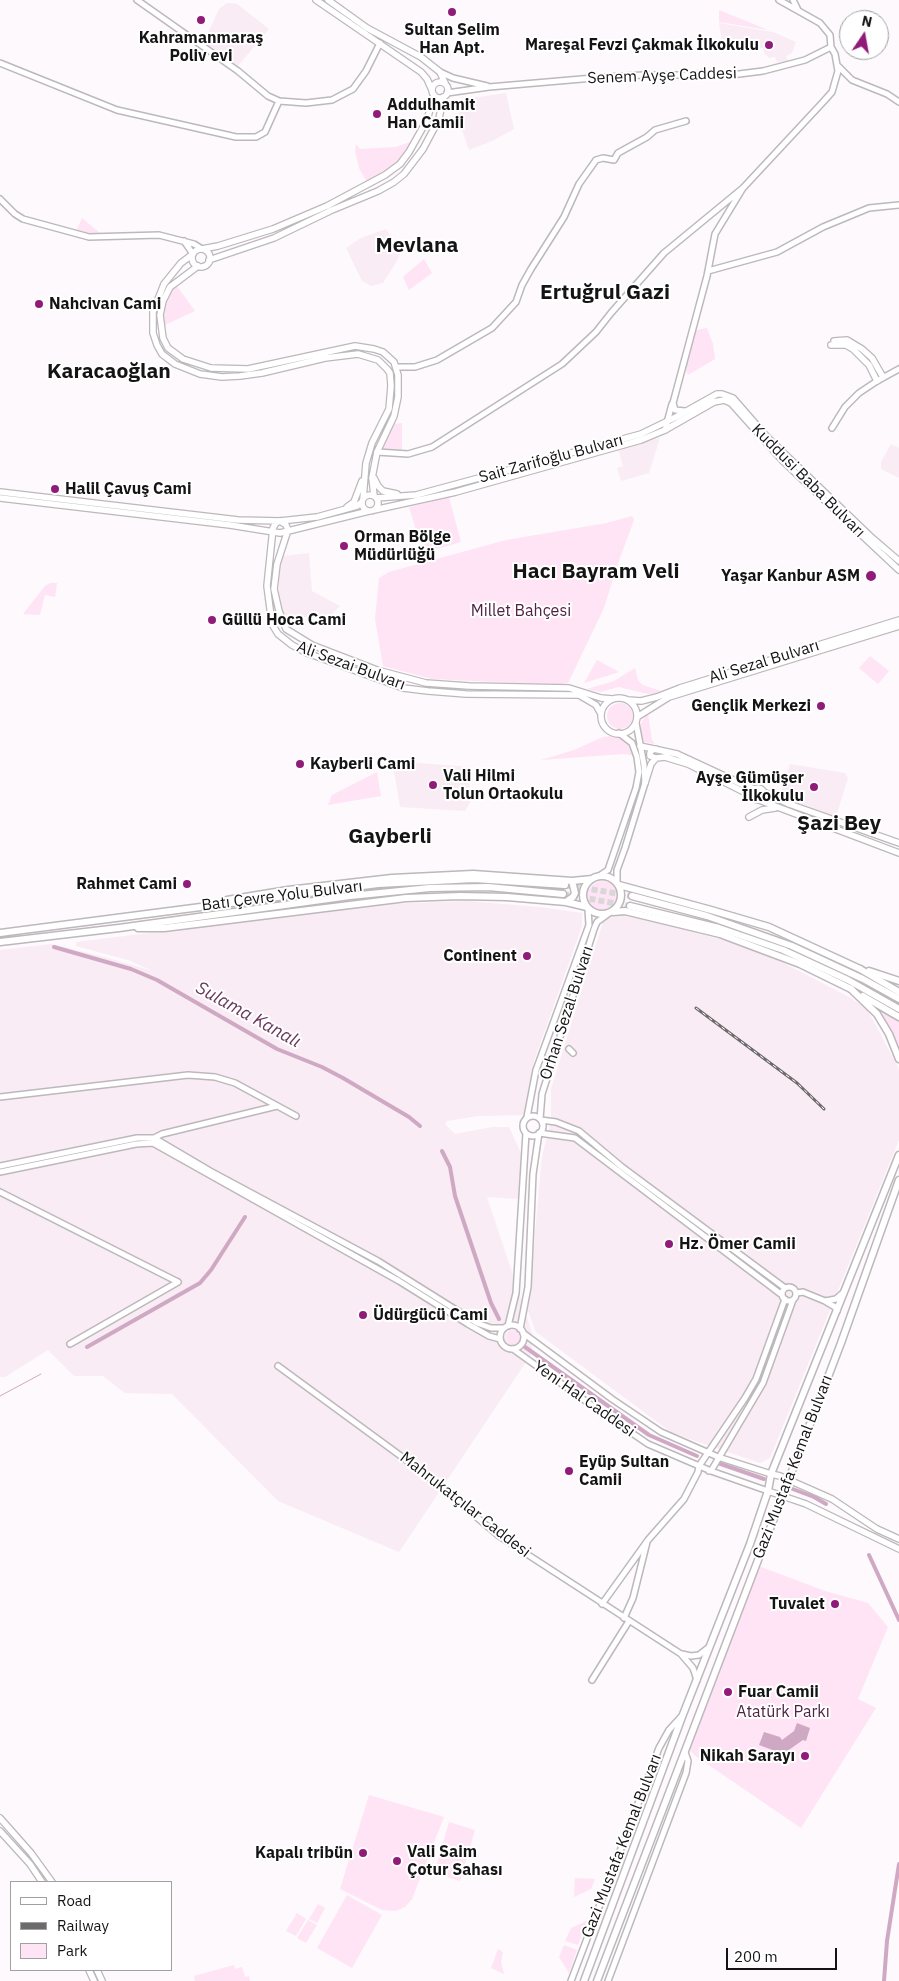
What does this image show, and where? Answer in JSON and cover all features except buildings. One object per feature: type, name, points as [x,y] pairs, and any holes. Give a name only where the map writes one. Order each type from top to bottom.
[{"type":"main road","points":[[316,0],[421,72],[438,97],[445,95]]},
{"type":"main road","points":[[0,498],[230,525],[280,533],[372,510],[378,503],[375,497],[373,472],[377,452],[396,411],[399,384],[396,367],[383,352],[374,348],[355,346],[248,369],[211,368],[183,360],[168,348],[163,338],[160,315],[163,300],[170,287],[198,266],[206,264],[209,260],[274,238],[336,208],[378,191],[404,174],[423,150],[439,119],[447,87],[440,72],[422,57],[367,28],[328,0]]},
{"type":"main road","points":[[343,510],[354,502],[365,472],[372,442],[388,409],[390,373],[378,360],[358,354],[262,373],[222,377],[190,371],[175,364],[162,354],[157,345],[153,333],[152,320],[154,306],[164,284],[181,263],[196,250],[226,244],[280,226],[327,206],[385,175],[400,164],[409,152],[426,120],[436,83],[444,83]]},
{"type":"main road","points":[[202,249],[207,252],[209,260]]},
{"type":"main road","points":[[192,254],[192,260],[198,266]]},
{"type":"main road","points":[[877,381],[869,365],[853,349],[846,345],[833,343],[847,340],[862,348],[872,358],[883,377]]},
{"type":"main road","name":"Sait Zarifoğlu Bulvarı","points":[[375,497],[409,496],[562,457],[641,434],[694,408],[717,394]]},
{"type":"main road","name":"Kuddusi Baba Bulvarı","points":[[717,394],[728,395],[733,398],[767,437],[899,561]]},
{"type":"main road","name":"Kuddusi Baba Bulvarı","points":[[714,402],[724,400],[732,403],[782,460],[899,570]]},
{"type":"main road","name":"Sait Zarifoğlu Bulvarı","points":[[372,510],[456,492],[533,472],[641,440],[665,430],[714,402]]},
{"type":"main road","points":[[365,472],[364,508],[372,510]]},
{"type":"main road","points":[[373,472],[374,480],[383,491],[409,496]]},
{"type":"main road","points":[[0,492],[238,520],[280,521],[316,517],[343,510],[363,501],[369,495],[375,497]]},
{"type":"main road","points":[[280,521],[286,525],[288,530]]},
{"type":"main road","points":[[272,532],[276,523],[280,521]]},
{"type":"main road","name":"Ali Sezai Bulvarı","points":[[288,530],[277,564],[274,588],[279,612],[286,629],[312,646],[377,670],[426,683],[569,688],[601,698],[612,699]]},
{"type":"main road","name":"Ali Sezai Bulvarı","points":[[272,532],[267,586],[272,624],[278,634],[292,645],[307,653],[403,688],[428,692],[466,694],[579,695],[596,705],[601,714]]},
{"type":"main road","name":"Ali Sezal Bulvarı","points":[[628,700],[641,701],[657,697],[680,688],[899,620]]},
{"type":"main road","name":"Ali Sezal Bulvarı","points":[[636,720],[669,697],[899,626]]},
{"type":"main road","points":[[612,699],[628,700],[635,706],[636,720],[628,731],[619,733],[606,728],[601,714],[604,706],[612,699]]},
{"type":"main road","points":[[640,746],[677,754],[746,786],[755,789],[760,788],[764,792],[789,804],[899,843]]},
{"type":"main road","points":[[658,749],[652,750],[650,753],[652,757],[666,757],[688,764],[752,796],[754,800],[760,800],[899,853]]},
{"type":"main road","points":[[644,783],[651,764],[656,758]]},
{"type":"main road","points":[[752,796],[755,789]]},
{"type":"main road","points":[[760,800],[764,792]]},
{"type":"main road","points":[[749,817],[762,810],[778,808]]},
{"type":"main road","points":[[214,906],[227,900],[288,890],[392,878],[473,874],[572,881],[609,877],[630,890],[711,910],[769,928],[860,969],[899,992]]},
{"type":"main road","points":[[588,908],[583,898],[583,893],[588,882],[596,878]]},
{"type":"main road","name":"Batı Çevre Yolu Bulvarı","points":[[0,933],[345,888],[422,881],[474,879],[565,885]]},
{"type":"main road","points":[[566,902],[574,897],[574,884],[572,881]]},
{"type":"main road","points":[[610,913],[620,904],[621,898],[618,884]]},
{"type":"main road","name":"Batı Çevre Yolu Bulvarı","points":[[0,942],[119,928],[350,896],[430,888],[488,887],[563,894]]},
{"type":"main road","points":[[632,896],[707,916],[792,946],[848,972],[899,999]]},
{"type":"main road","points":[[119,928],[164,928],[406,898],[498,897],[566,902],[588,908],[598,914],[626,911],[720,934],[800,964],[851,989],[899,1017]]},
{"type":"main road","points":[[630,906],[719,928],[783,950],[835,974],[899,1009]]},
{"type":"main road","points":[[860,969],[899,981]]},
{"type":"main road","points":[[851,989],[877,1014],[889,1034],[899,1059]]},
{"type":"main road","name":"Gazi Mustafa Kemal Bulvarı","points":[[584,1981],[682,1717],[750,1544],[768,1491],[771,1474],[899,1154]]},
{"type":"main road","name":"Gazi Mustafa Kemal Bulvarı","points":[[597,1981],[841,1343],[899,1180]]},
{"type":"main road","points":[[771,1474],[832,1499],[877,1529],[899,1539]]},
{"type":"main road","points":[[768,1491],[828,1514],[899,1549]]},
{"type":"main road","points":[[828,1514],[836,1503]]},
{"type":"main road","points":[[0,1818],[32,1853],[51,1881]]},
{"type":"main road","points":[[0,1831],[30,1864],[41,1881]]},
{"type":"street","points":[[137,0],[238,71],[268,96],[279,101],[306,103],[332,100],[353,89],[366,71],[380,43]]},
{"type":"street","points":[[377,452],[408,454],[432,447],[562,364],[596,332],[664,252],[744,188],[832,92],[838,77],[830,36],[820,22],[779,0]]},
{"type":"street","points":[[792,0],[800,12]]},
{"type":"street","name":"Senem Ayşe Caddesi","points":[[445,95],[489,87],[644,74],[731,75],[763,71],[805,60],[831,47]]},
{"type":"street","points":[[0,63],[117,110],[236,137],[256,137],[265,132],[279,101]]},
{"type":"street","points":[[837,65],[852,80],[887,94],[899,102]]},
{"type":"street","points":[[440,72],[453,78],[489,87]]},
{"type":"street","points":[[396,367],[415,366],[437,360],[492,328],[516,302],[522,285],[531,269],[564,217],[579,184],[596,160],[603,158],[614,160],[618,153],[647,137],[655,130],[686,120]]},
{"type":"street","points":[[665,430],[708,271],[714,234],[744,188]]},
{"type":"street","points":[[1,204],[23,219],[88,237],[159,235],[194,244],[202,249]]},
{"type":"street","points":[[708,271],[777,252],[823,227],[869,208],[883,205],[899,205]]},
{"type":"street","points":[[184,241],[192,254]]},
{"type":"street","points":[[832,428],[845,407],[862,390],[899,370]]},
{"type":"street","points":[[672,403],[675,410],[679,411],[694,408]]},
{"type":"street","points":[[618,884],[616,870],[625,848],[644,783],[644,765],[636,720]]},
{"type":"street","points":[[596,878],[608,870],[636,788],[637,757],[632,743],[619,733]]},
{"type":"street","name":"Orhan Sezal Bulvarı","points":[[500,1339],[506,1327],[516,1293],[526,1133],[523,1125],[527,1118],[536,1070],[588,925],[588,908]]},
{"type":"street","name":"Orhan Sezal Bulvarı","points":[[513,1349],[522,1344],[521,1331],[528,1287],[533,1174],[539,1133],[542,1126],[540,1119],[542,1094],[594,929],[597,922],[610,913]]},
{"type":"street","points":[[0,1097],[188,1075],[215,1077],[235,1083],[296,1116]]},
{"type":"street","points":[[0,1166],[137,1138],[154,1138],[162,1134],[277,1106]]},
{"type":"street","points":[[527,1118],[533,1116],[579,1131],[622,1167],[785,1288]]},
{"type":"street","points":[[575,1138],[579,1131]]},
{"type":"street","points":[[526,1133],[575,1138],[783,1297],[793,1300]]},
{"type":"street","points":[[154,1138],[210,1171],[386,1266],[477,1322],[491,1328],[515,1326],[521,1331]]},
{"type":"street","points":[[0,1172],[136,1144],[153,1143],[384,1273],[489,1336],[500,1339],[504,1346],[513,1349]]},
{"type":"street","points":[[0,1192],[178,1282],[70,1344]]},
{"type":"street","points":[[785,1288],[791,1286],[797,1293]]},
{"type":"street","points":[[602,1604],[648,1540],[684,1499],[698,1472],[699,1466],[745,1398],[756,1379],[785,1288]]},
{"type":"street","points":[[797,1293],[803,1292],[825,1301],[835,1306],[837,1311]]},
{"type":"street","points":[[825,1301],[836,1299],[844,1292]]},
{"type":"street","points":[[698,1472],[711,1471],[762,1383],[797,1293]]},
{"type":"street","name":"Yeni Hal Caddesi","points":[[521,1331],[569,1368],[652,1426],[718,1458],[771,1474]]},
{"type":"street","name":"Yeni Hal Caddesi","points":[[513,1349],[648,1444],[711,1471],[768,1491]]},
{"type":"street","name":"Mahrukatçılar Caddesi","points":[[278,1366],[424,1473],[499,1536],[681,1654],[693,1668],[697,1680]]},
{"type":"street","points":[[592,1680],[626,1619],[648,1540]]},
{"type":"street","points":[[681,1654],[699,1655],[711,1645]]},
{"type":"street","name":"Gazi Mustafa Kemal Bulvarı","points":[[571,1981],[659,1748],[670,1730],[682,1717]]},
{"type":"street","name":"Gazi Mustafa Kemal Bulvarı","points":[[608,1981],[686,1773],[688,1761],[685,1752]]},
{"type":"shaded area","points":[[227,3],[237,4],[269,29],[238,66],[204,42],[219,9]]},
{"type":"shaded area","name":"Mareşal Fevzi Çakmak İlkokulu","points":[[719,23],[773,32],[796,42],[792,53],[786,56],[788,61],[777,62],[775,57],[768,58],[765,55],[763,48],[722,42]]},
{"type":"shaded area","points":[[506,93],[514,129],[494,140],[469,150],[457,116],[467,99]]},
{"type":"shaded area","points":[[386,229],[401,252],[383,283],[371,286],[362,281],[346,248],[361,238]]},
{"type":"shaded area","points":[[660,438],[649,473],[621,481],[617,468],[623,466],[618,449]]},
{"type":"shaded area","points":[[891,444],[899,448],[899,478],[881,469],[881,462]]},
{"type":"shaded area","points":[[309,553],[312,591],[340,606],[329,617],[284,617],[278,575],[283,556]]},
{"type":"shaded area","name":"Vali Hilmi Tolun Ortaokulu","points":[[406,762],[469,767],[470,803],[465,811],[400,807],[393,765]]},
{"type":"shaded area","name":"Ayşe Gümüşer İlkokulu","points":[[790,764],[845,773],[848,778],[836,817],[780,795]]},
{"type":"shaded area","points":[[468,901],[582,913],[582,926],[534,1061],[524,1115],[478,1116],[447,1121],[445,1124],[455,1134],[492,1127],[509,1127],[521,1153],[519,1199],[487,1197],[532,1333],[532,1353],[399,1552],[278,1501],[172,1394],[125,1393],[103,1376],[74,1376],[48,1350],[5,1377],[0,1377],[0,950],[51,944],[153,971],[128,960],[76,946],[76,942],[385,904]]},
{"type":"shaded area","points":[[627,914],[726,941],[776,959],[851,998],[867,1009],[899,1069],[899,1140],[770,1458],[760,1463],[672,1433],[536,1332],[528,1311],[542,1156],[551,1121],[551,1089],[604,919]]},
{"type":"shaded area","points":[[797,1723],[810,1728],[806,1741],[803,1740],[783,1754],[759,1745],[764,1732],[780,1737],[782,1740],[794,1731]]},
{"type":"green space","points":[[719,10],[768,30],[719,22]]},
{"type":"green space","points":[[410,142],[398,162],[368,181],[365,179],[359,168],[355,151],[356,144],[360,149],[396,147]]},
{"type":"green space","points":[[82,218],[100,233],[98,235],[89,235],[76,232]]},
{"type":"green space","points":[[424,259],[432,273],[409,290],[403,277]]},
{"type":"green space","points":[[177,286],[195,311],[165,325],[163,318],[168,297],[174,287]]},
{"type":"green space","points":[[707,328],[713,344],[715,359],[688,375],[685,369],[696,330]]},
{"type":"green space","points":[[402,423],[402,451],[384,451],[381,448],[393,424]]},
{"type":"green space","points":[[449,497],[461,542],[423,553],[409,507]]},
{"type":"green space","name":"Millet Bahçesi","points":[[632,516],[634,520],[604,608],[568,683],[559,685],[432,679],[383,666],[375,619],[379,578],[389,572],[506,540],[607,523]]},
{"type":"green space","points":[[50,583],[57,583],[55,597],[45,595],[40,615],[23,614],[45,586]]},
{"type":"green space","points":[[870,656],[889,671],[878,684],[859,668]]},
{"type":"green space","points":[[597,660],[619,672],[584,683]]},
{"type":"green space","points":[[635,668],[638,680],[643,685],[664,692],[648,694],[619,687],[600,692],[587,689],[614,681]]},
{"type":"green space","points":[[620,703],[629,707],[633,716],[629,725],[620,729],[611,725],[607,716],[611,707]]},
{"type":"green space","points":[[648,713],[652,740],[655,744],[643,742],[641,736],[641,723]]},
{"type":"green space","points":[[603,737],[623,738],[632,746],[634,757],[623,754],[541,760],[574,750]]},
{"type":"green space","points":[[377,772],[381,796],[328,805],[332,795]]},
{"type":"green space","points":[[603,881],[615,885],[619,897],[615,909],[603,913],[591,909],[587,897],[591,885]]},
{"type":"green space","points":[[870,1003],[899,1020],[899,1051]]},
{"type":"green space","points":[[514,1331],[519,1333],[521,1338],[519,1343],[514,1345],[509,1343],[507,1338],[509,1333]]},
{"type":"green space","name":"Atatürk Parkı","points":[[756,1565],[825,1591],[868,1603],[888,1627],[858,1699],[876,1708],[801,1828],[694,1755],[688,1748]]},
{"type":"green space","points":[[369,1795],[444,1817],[412,1899],[405,1907],[396,1911],[382,1910],[340,1889]]},
{"type":"green space","points":[[449,1822],[475,1830],[460,1881],[434,1873]]},
{"type":"green space","points":[[575,1878],[595,1879],[591,1889],[574,1897]]},
{"type":"green space","points":[[347,1895],[382,1915],[352,1968],[317,1948]]},
{"type":"green space","points":[[318,1904],[325,1908],[317,1923],[309,1919]]},
{"type":"green space","points":[[297,1913],[306,1919],[296,1936],[286,1931]]},
{"type":"green space","points":[[308,1920],[317,1925],[306,1943],[297,1938]]},
{"type":"green space","points":[[588,1920],[578,1945],[565,1941],[571,1928]]},
{"type":"green space","points":[[564,1945],[577,1950],[569,1973],[559,1957]]},
{"type":"green space","points":[[498,1949],[503,1952],[501,1962],[504,1974],[491,1968]]},
{"type":"green space","points":[[234,1965],[235,1969],[242,1967],[245,1977],[249,1976],[250,1981],[195,1981],[194,1976]]},
{"type":"waterway","name":"Sulama Kanalı","points":[[54,947],[131,969],[157,980],[277,1049],[322,1067],[343,1078],[409,1117],[420,1126]]},
{"type":"waterway","name":"Sulama Kanalı","points":[[442,1151],[450,1167],[455,1196],[491,1303],[499,1319]]},
{"type":"waterway","points":[[87,1347],[200,1283],[211,1270],[245,1217]]},
{"type":"waterway","points":[[525,1347],[649,1435],[697,1456]]},
{"type":"waterway","points":[[0,1396],[41,1374]]},
{"type":"waterway","points":[[718,1463],[764,1479]]},
{"type":"waterway","points":[[790,1488],[814,1497],[826,1504]]},
{"type":"waterway","points":[[869,1555],[899,1620]]},
{"type":"waterway","points":[[884,1981],[887,1941],[899,1864]]},
{"type":"tunnel","points":[[565,885],[632,896]]},
{"type":"tunnel","points":[[563,894],[630,906]]},
{"type":"railway","points":[[696,1008],[797,1083],[824,1109]]},
{"type":"place","name":"Sultan Selim Han Apt.","points":[[452,12]]},
{"type":"place","name":"Kahramanmaraş Poliv evi","points":[[201,20]]},
{"type":"place","name":"Mareşal Fevzi Çakmak İlkokulu","points":[[769,45]]},
{"type":"place","name":"Addulhamit Han Camii","points":[[377,114]]},
{"type":"place","name":"Nahcivan Cami","points":[[39,304]]},
{"type":"place","name":"Halil Çavuş Cami","points":[[55,489]]},
{"type":"place","name":"Orman Bölge Müdürlüğü","points":[[344,546]]},
{"type":"place","name":"Yaşar Kanbur ASM","points":[[871,576]]},
{"type":"place","name":"Güllü Hoca Cami","points":[[212,620]]},
{"type":"place","name":"Gençlik Merkezi","points":[[821,706]]},
{"type":"place","name":"Kayberli Cami","points":[[300,764]]},
{"type":"place","name":"Vali Hilmi Tolun Ortaokulu","points":[[433,785]]},
{"type":"place","name":"Ayşe Gümüşer İlkokulu","points":[[814,787]]},
{"type":"place","name":"Rahmet Cami","points":[[187,884]]},
{"type":"place","name":"Continent","points":[[527,956]]},
{"type":"place","name":"Hz. Ömer Camii","points":[[669,1244]]},
{"type":"place","name":"Üdürgücü Cami","points":[[363,1315]]},
{"type":"place","name":"Eyüp Sultan Camii","points":[[569,1471]]},
{"type":"place","name":"Tuvalet","points":[[835,1604]]},
{"type":"place","name":"Fuar Camii","points":[[728,1692]]},
{"type":"place","name":"Nikah Sarayı","points":[[805,1756]]},
{"type":"place","name":"Kapalı tribün","points":[[363,1853]]},
{"type":"place","name":"Vali Saim Çotur Sahası","points":[[397,1861]]},
{"type":"district","name":"Mevlana","points":[[417,246]]},
{"type":"district","name":"Ertuğrul Gazi","points":[[605,293]]},
{"type":"district","name":"Karacaoğlan","points":[[109,372]]},
{"type":"district","name":"Hacı Bayram Veli","points":[[596,572]]},
{"type":"district","name":"Şazi Bey","points":[[839,824]]},
{"type":"district","name":"Gayberli","points":[[390,837]]}]
